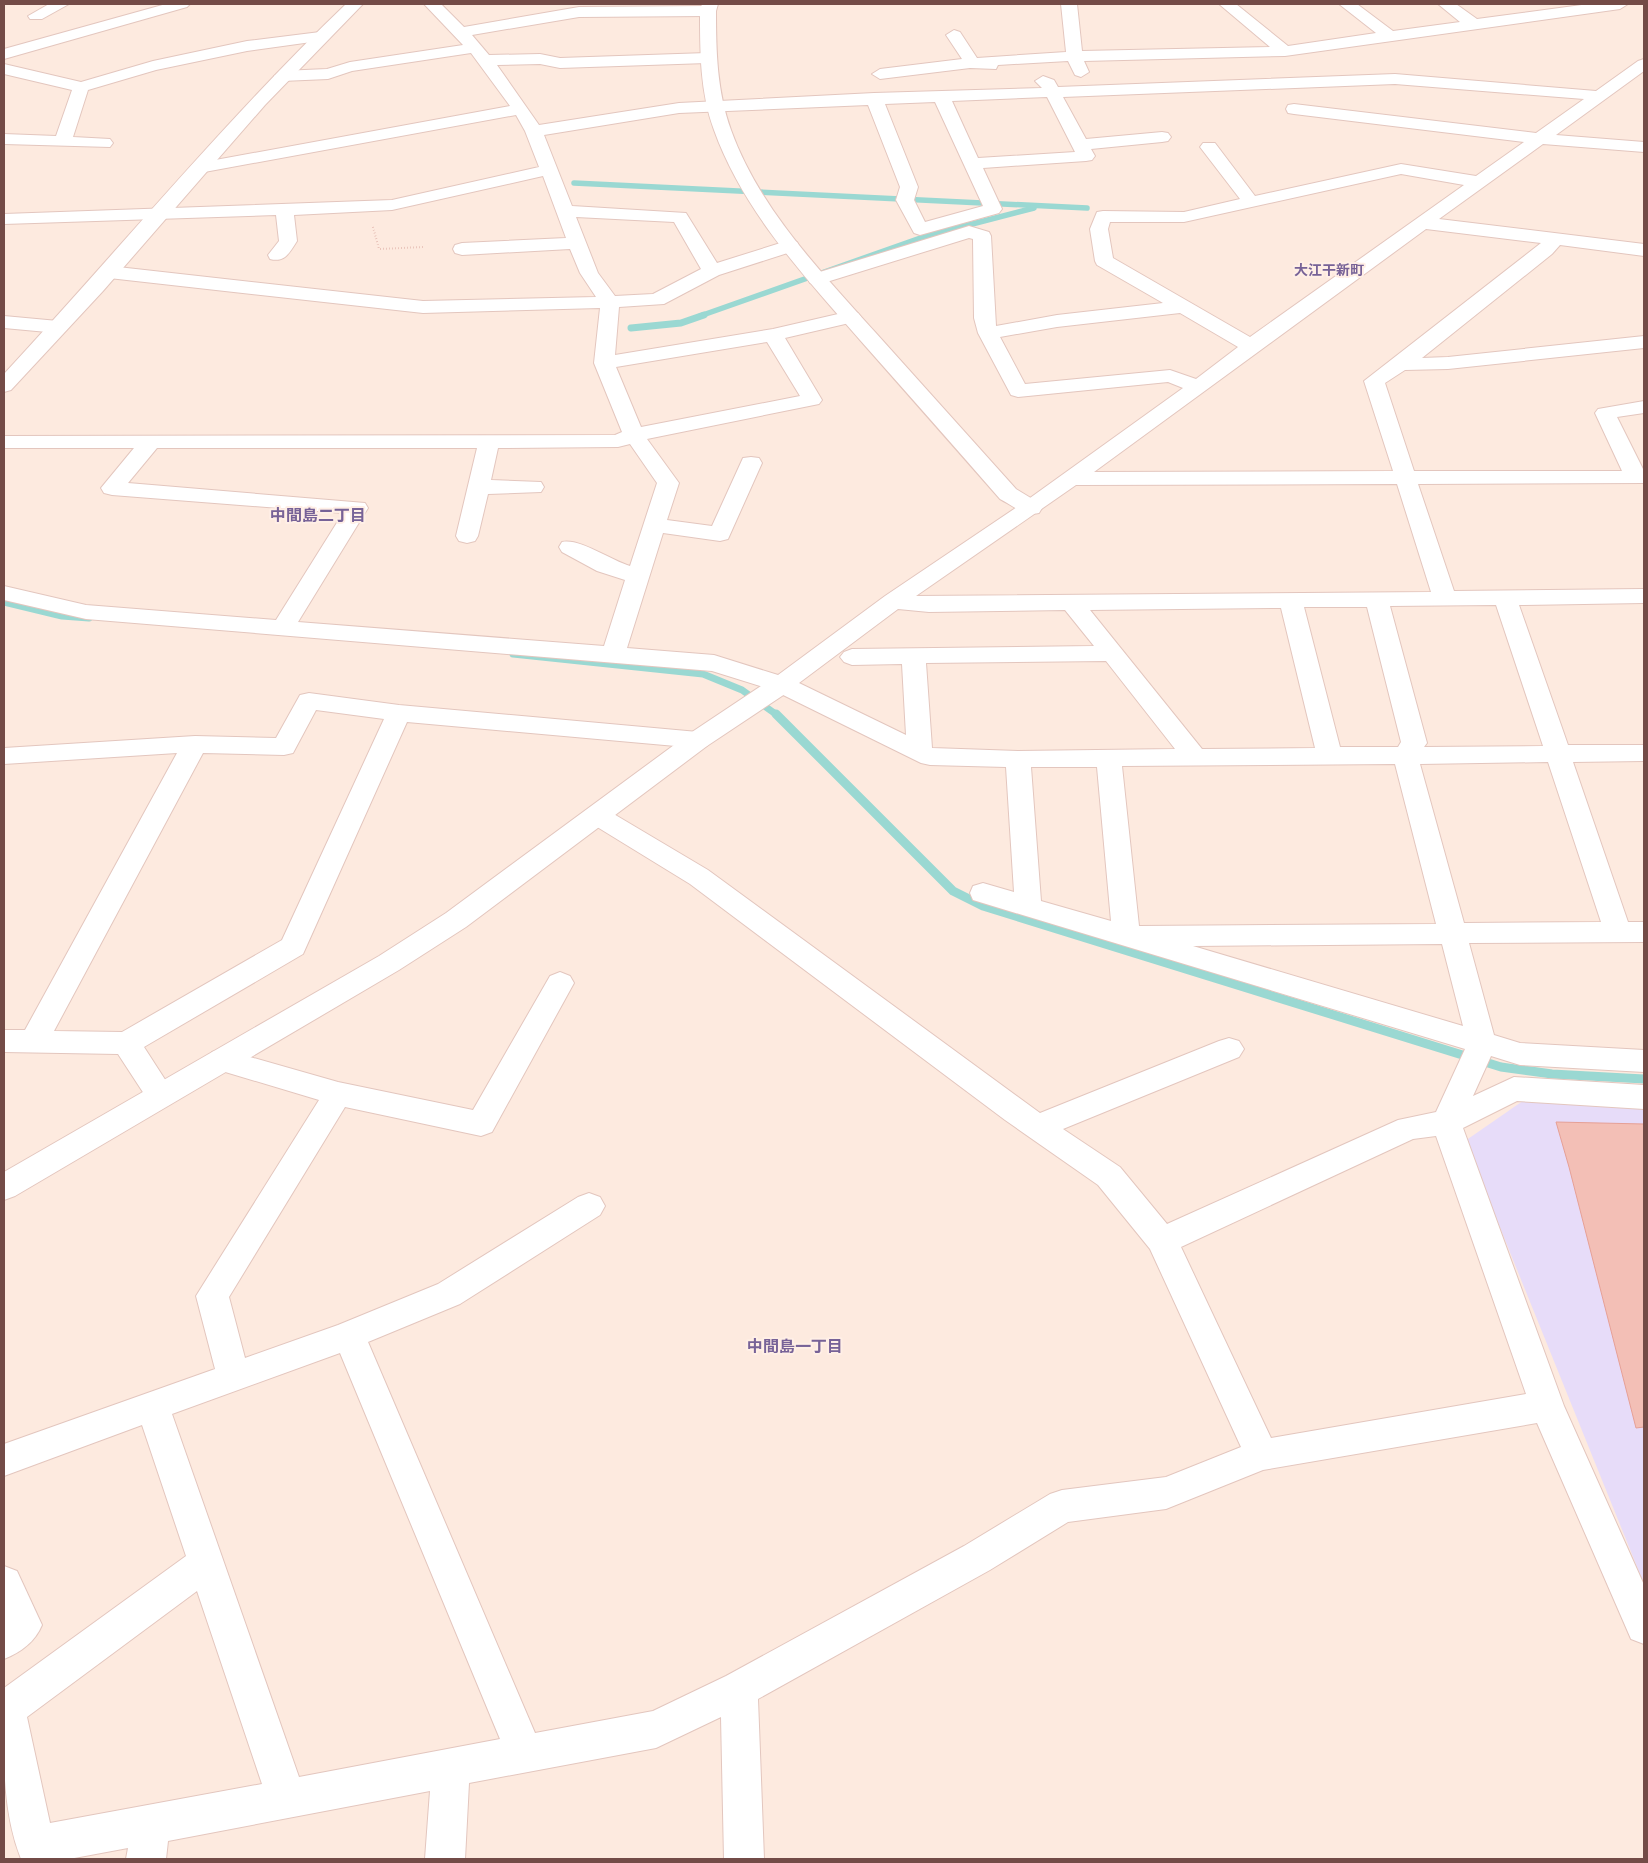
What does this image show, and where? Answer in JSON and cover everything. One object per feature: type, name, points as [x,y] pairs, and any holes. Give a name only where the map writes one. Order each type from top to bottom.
[{"type":"street","points":[[36,16],[61,4]]},
{"type":"street","points":[[4,54],[148,7],[182,4]]},
{"type":"street","points":[[4,386],[109,272],[282,76],[355,4]]},
{"type":"street","points":[[432,4],[461,32],[479,54],[521,109],[534,131],[548,170],[579,243],[589,273],[610,302],[604,363],[634,435],[668,483],[613,654]]},
{"type":"street","points":[[1069,4],[1074,56],[1088,90]]},
{"type":"street","points":[[1228,4],[1285,51]]},
{"type":"street","points":[[1347,4],[1391,36]]},
{"type":"street","points":[[1446,4],[1474,24]]},
{"type":"street","points":[[1533,4],[1548,14]]},
{"type":"street","points":[[880,74],[1074,56],[1285,51],[1620,4]]},
{"type":"street","points":[[461,32],[580,12],[709,7],[708,58],[715,106],[727,141],[749,184],[790,246],[817,279],[1008,494],[1031,508]]},
{"type":"street","points":[[954,35],[973,64],[1018,72],[1048,83],[1086,156],[972,164]]},
{"type":"street","points":[[4,69],[81,87],[153,66],[247,46],[320,37]]},
{"type":"street","points":[[282,76],[328,74],[350,67],[479,54],[540,59],[560,63],[708,58]]},
{"type":"street","points":[[4,1187],[389,963],[447,926],[598,816],[698,740],[782,684],[893,601],[1031,508],[1198,387],[1251,346],[1424,223],[1478,182],[1602,96],[1644,64]]},
{"type":"street","points":[[534,131],[679,108],[874,98],[1395,79],[1602,96]]},
{"type":"street","points":[[63,142],[81,87]]},
{"type":"street","points":[[874,98],[910,187],[905,200],[920,230],[993,209],[941,96]]},
{"type":"street","points":[[199,168],[521,109]]},
{"type":"street","points":[[1294,109],[1540,139],[1644,147]]},
{"type":"street","points":[[1080,144],[1162,137]]},
{"type":"street","points":[[4,139],[104,143]]},
{"type":"street","points":[[1209,147],[1250,201]]},
{"type":"street","points":[[1251,346],[1104,261],[1100,228],[1104,216],[1184,216],[1401,169],[1478,182]]},
{"type":"street","points":[[4,219],[158,215],[392,205],[548,170]]},
{"type":"street","points":[[277,254],[288,241],[284,209]]},
{"type":"street","points":[[566,211],[680,217],[712,271]]},
{"type":"street","points":[[1424,223],[1644,250]]},
{"type":"street","points":[[817,279],[968,232],[982,236],[984,318],[988,333],[1018,392],[1170,376],[1198,387]]},
{"type":"street","points":[[1445,599],[1374,381],[1401,364],[1545,250],[1556,238]]},
{"type":"street","points":[[462,248],[579,243]]},
{"type":"street","points":[[109,272],[423,307],[610,302],[658,300],[712,271],[790,246]]},
{"type":"street","points":[[988,333],[1057,321],[1183,307]]},
{"type":"street","points":[[604,363],[773,335],[852,317]]},
{"type":"street","points":[[4,322],[58,327]]},
{"type":"street","points":[[4,442],[618,441],[634,435],[812,400],[773,335]]},
{"type":"street","points":[[1401,364],[1448,363],[1644,342]]},
{"type":"street","points":[[1070,479],[1640,477],[1605,413],[1644,407]]},
{"type":"street","points":[[150,442],[112,488],[357,508],[284,627]]},
{"type":"street","points":[[466,536],[489,442]]},
{"type":"street","points":[[654,525],[720,534],[751,463]]},
{"type":"street","points":[[478,487],[532,487]]},
{"type":"street","points":[[570,547],[605,566],[638,576]]},
{"type":"street","points":[[4,593],[86,612],[714,663],[782,684],[930,757],[1018,759],[1644,752]]},
{"type":"street","points":[[893,601],[929,605],[1644,596]]},
{"type":"street","points":[[1126,936],[1631,932],[1557,753],[1505,597]]},
{"type":"street","points":[[1377,600],[1414,743],[1405,755]]},
{"type":"street","points":[[1291,601],[1330,756]]},
{"type":"street","points":[[1071,603],[1195,757]]},
{"type":"street","points":[[852,658],[1113,654]]},
{"type":"street","points":[[914,656],[920,752]]},
{"type":"street","points":[[4,756],[196,744],[284,747],[310,701],[399,713],[698,740]]},
{"type":"street","points":[[4,1041],[126,1043],[293,947],[399,713]]},
{"type":"street","points":[[34,1041],[196,744]]},
{"type":"street","points":[[1405,755],[1482,1042],[1446,1123],[1547,1406],[1644,1626]]},
{"type":"street","points":[[1109,758],[1126,936]]},
{"type":"street","points":[[1018,759],[1028,906]]},
{"type":"street","points":[[598,816],[699,877],[1109,1176],[1162,1241],[1262,1455]]},
{"type":"street","points":[[983,893],[1520,1054],[1644,1060]]},
{"type":"street","points":[[222,1060],[338,1094],[481,1124],[560,983]]},
{"type":"street","points":[[126,1043],[160,1095]]},
{"type":"street","points":[[1038,1126],[1230,1049]]},
{"type":"street","points":[[1162,1241],[1409,1128],[1446,1123],[1514,1089],[1644,1097]]},
{"type":"street","points":[[234,1377],[212,1296],[338,1094]]},
{"type":"street","points":[[4,1460],[349,1335],[449,1294],[589,1206]]},
{"type":"street","points":[[349,1335],[525,1754]]},
{"type":"street","points":[[152,1406],[287,1799]]},
{"type":"street","points":[[206,1563],[7,1709],[35,1846],[148,1842],[287,1799],[656,1729],[739,1689],[977,1558],[1062,1506],[1166,1493],[1262,1455],[1547,1406]]},
{"type":"street","points":[[4,1583],[24,1625],[4,1641]]},
{"type":"street","points":[[739,1689],[744,1859]]},
{"type":"street","points":[[445,1859],[451,1768]]},
{"type":"path","points":[[368,207],[379,249],[424,247]]},
{"type":"shaded area","points":[[1527,1098],[1644,1108],[1644,1584],[1465,1141]]},
{"type":"building","points":[[1556,1122],[1644,1124],[1644,1427],[1636,1428]]},
{"type":"waterway","points":[[574,183],[1087,208]]},
{"type":"waterway","points":[[700,316],[926,236],[1034,208]]},
{"type":"waterway","points":[[631,328],[681,323],[704,315]]},
{"type":"waterway","points":[[4,602],[62,616],[89,618]]},
{"type":"waterway","points":[[513,654],[703,674],[742,690],[777,715]]},
{"type":"waterway","points":[[777,715],[953,891],[983,906],[1501,1067],[1552,1074],[1644,1079]]},
{"type":"district","name":"大江干新町","points":[[1329,269]]},
{"type":"district","name":"中間島二丁目","points":[[318,514]]},
{"type":"district","name":"中間島一丁目","points":[[795,1345]]}]
